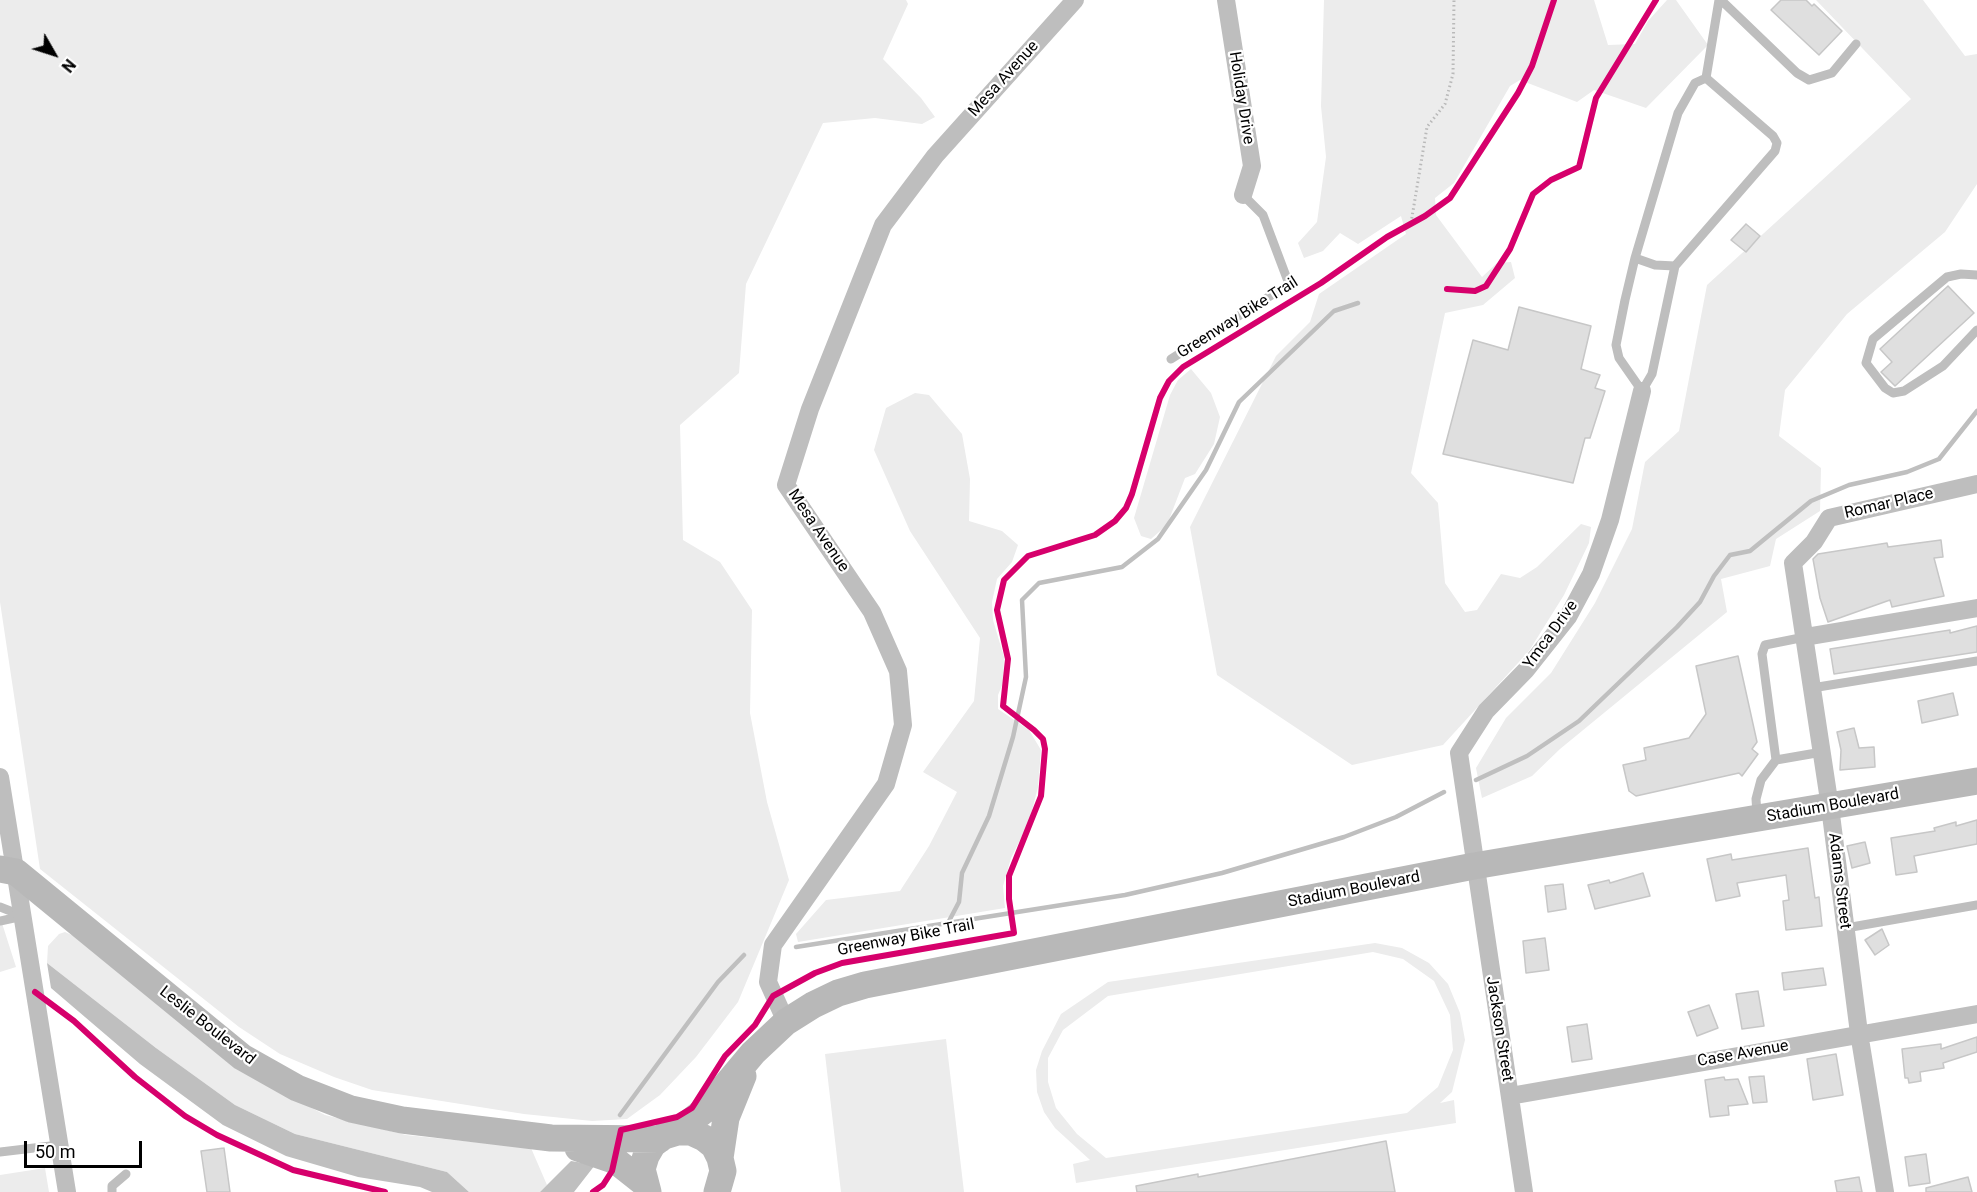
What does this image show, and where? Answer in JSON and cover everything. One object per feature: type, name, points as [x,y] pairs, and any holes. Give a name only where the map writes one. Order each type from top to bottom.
[{"type":"main road","name":"Stadium Boulevard","points":[[646,1187],[642,1169],[646,1156],[706,1108],[753,1053],[786,1022],[838,993],[1474,866],[1977,781]]},
{"type":"main road","name":"Leslie Boulevard","points":[[8,871],[242,1057],[297,1088],[351,1109],[402,1120],[551,1138],[669,1136],[691,1132],[714,1146],[721,1182]]},
{"type":"main road","name":"Stadium Boulevard","points":[[721,1182],[726,1118],[753,1053]]},
{"type":"main road","name":"Leslie Boulevard","points":[[551,1138],[616,1161],[646,1187]]},
{"type":"street","name":"Mesa Avenue","points":[[786,1022],[768,982],[773,945],[885,784],[903,725],[898,671],[872,612],[786,485],[810,409],[883,225],[935,156],[1075,0]]},
{"type":"street","name":"Holiday Drive","points":[[1226,0],[1252,166],[1244,195]]},
{"type":"street","name":"Ymca Drive","points":[[1474,866],[1459,753],[1486,711],[1526,670],[1568,617],[1591,574],[1610,520],[1642,391]]},
{"type":"street","name":"Romar Place","points":[[1814,542],[1829,518],[1977,484]]},
{"type":"street","name":"Adams Street","points":[[1814,542],[1793,563],[1830,807],[1859,1033],[1885,1192]]},
{"type":"street","points":[[1804,637],[1977,608]]},
{"type":"street","points":[[0,777],[8,871],[23,916],[67,1192]]},
{"type":"street","name":"Jackson Street","points":[[1474,866],[1524,1192]]},
{"type":"street","name":"Case Avenue","points":[[1510,1096],[1977,1014]]},
{"type":"lane","points":[[1720,0],[1797,73],[1809,80],[1832,73],[1856,44]]},
{"type":"lane","points":[[1706,78],[1720,0]]},
{"type":"lane","points":[[1706,78],[1773,136],[1777,143],[1775,151],[1675,266],[1652,374],[1642,391],[1619,358],[1616,345],[1635,258],[1678,113],[1695,83],[1706,78]]},
{"type":"lane","points":[[1171,359],[1289,284],[1263,215],[1244,195]]},
{"type":"lane","points":[[1635,258],[1655,265],[1675,266]]},
{"type":"lane","points":[[1977,275],[1961,274],[1947,277],[1873,339],[1866,363],[1885,388],[1893,393],[1904,391],[1943,366],[1977,330]]},
{"type":"lane","points":[[1776,760],[1762,654],[1766,645],[1804,637]]},
{"type":"lane","points":[[1812,688],[1977,661]]},
{"type":"lane","points":[[1758,819],[1756,799],[1761,780],[1776,760],[1822,752]]},
{"type":"lane","points":[[1846,928],[1977,905]]},
{"type":"lane","points":[[0,907],[23,916]]},
{"type":"lane","points":[[0,921],[23,916]]},
{"type":"lane","points":[[0,1152],[59,1145]]},
{"type":"lane","points":[[112,1192],[112,1186],[126,1174]]},
{"type":"path","points":[[1411,223],[1427,127],[1445,104],[1453,74],[1454,0]]},
{"type":"path","points":[[1403,228],[1418,220]]},
{"type":"shaded area","points":[[0,0],[906,0],[908,4],[883,59],[921,98],[935,117],[922,124],[875,118],[823,123],[746,284],[739,373],[680,425],[683,540],[720,562],[752,610],[750,713],[767,802],[789,880],[738,1002],[696,1057],[660,1095],[627,1119],[592,1121],[524,1114],[372,1090],[334,1077],[280,1054],[239,1027],[40,869],[0,602]]},
{"type":"shaded area","points":[[1324,0],[1594,0],[1608,45],[1635,44],[1648,21],[1667,0],[1676,0],[1708,45],[1646,108],[1594,90],[1577,102],[1520,80],[1510,86],[1454,183],[1435,198],[1436,215],[1482,277],[1497,263],[1511,262],[1515,278],[1483,305],[1445,313],[1411,473],[1438,503],[1445,583],[1465,612],[1477,610],[1501,574],[1520,578],[1537,567],[1581,524],[1591,527],[1589,543],[1564,595],[1529,651],[1443,745],[1352,765],[1217,675],[1190,527],[1276,356],[1310,322],[1319,294],[1406,234],[1401,216],[1358,244],[1340,233],[1323,251],[1304,258],[1298,243],[1317,222],[1326,157],[1321,106]]},
{"type":"shaded area","points":[[1816,0],[1923,0],[1965,56],[1977,54],[1977,184],[1945,232],[1847,314],[1785,390],[1779,436],[1821,468],[1820,511],[1776,539],[1770,566],[1721,579],[1727,612],[1560,749],[1532,776],[1482,798],[1476,768],[1506,718],[1551,673],[1595,603],[1632,529],[1645,462],[1679,431],[1707,285],[1911,99]]},
{"type":"shaded area","points":[[1191,369],[1211,393],[1220,417],[1214,444],[1195,474],[1185,478],[1167,525],[1151,539],[1141,536],[1134,518],[1170,395],[1178,380]]},
{"type":"shaded area","points":[[915,393],[929,395],[962,434],[970,479],[969,521],[1002,531],[1018,545],[1012,562],[997,579],[992,602],[993,620],[1004,657],[1003,683],[998,695],[998,709],[1029,730],[1041,750],[1038,787],[1029,822],[1011,858],[1003,886],[1005,908],[798,942],[796,934],[826,900],[900,891],[929,846],[957,792],[923,772],[974,701],[980,638],[910,531],[874,450],[886,408]]},
{"type":"shaded area","points":[[0,921],[16,967],[0,972]]},
{"type":"shaded area","points":[[65,932],[76,937],[240,1070],[325,1115],[406,1135],[531,1148],[547,1185],[540,1192],[469,1192],[447,1172],[295,1134],[235,1105],[156,1048],[47,963],[48,946],[59,934]]},
{"type":"shaded area","points":[[1375,943],[1402,948],[1429,963],[1448,984],[1460,1013],[1465,1040],[1452,1092],[1440,1103],[1454,1100],[1456,1123],[1076,1183],[1073,1164],[1090,1160],[1055,1128],[1044,1112],[1037,1092],[1036,1070],[1042,1051],[1061,1014],[1108,982]],"holes":[[[1373,952],[1403,959],[1434,981],[1450,1015],[1453,1050],[1438,1087],[1407,1113],[1106,1158],[1077,1134],[1056,1108],[1048,1082],[1048,1058],[1063,1030],[1108,996]]]},
{"type":"shaded area","points":[[47,963],[156,1048],[235,1105],[295,1134],[447,1172],[469,1192],[432,1192],[420,1187],[358,1177],[286,1156],[223,1125],[140,1064],[51,988]]},
{"type":"shaded area","points":[[946,1039],[964,1192],[841,1192],[825,1054]]},
{"type":"shaded area","points":[[571,1161],[595,1165],[574,1192],[540,1192]]},
{"type":"shaded area","points":[[45,1168],[49,1192],[0,1192],[0,1175]]},
{"type":"building","points":[[1781,0],[1806,0],[1812,6],[1814,4],[1842,31],[1819,55],[1771,10]]},
{"type":"building","points":[[1746,224],[1760,236],[1746,252],[1731,240]]},
{"type":"building","points":[[1948,286],[1974,313],[1895,386],[1881,372],[1892,362],[1880,349]]},
{"type":"building","points":[[1519,307],[1591,326],[1581,369],[1600,375],[1595,388],[1605,391],[1590,438],[1585,438],[1573,483],[1443,454],[1473,340],[1508,350]]},
{"type":"building","points":[[1941,540],[1943,557],[1934,558],[1944,596],[1892,607],[1890,600],[1828,622],[1820,598],[1813,559],[1818,554],[1887,543],[1888,547]]},
{"type":"building","points":[[1977,626],[1977,652],[1834,674],[1830,649],[1950,630],[1950,633]]},
{"type":"building","points":[[1738,656],[1757,742],[1752,749],[1758,754],[1742,776],[1739,773],[1636,796],[1629,791],[1623,765],[1646,760],[1644,748],[1689,738],[1706,714],[1696,666]]},
{"type":"building","points":[[1953,693],[1958,715],[1922,723],[1918,701]]},
{"type":"building","points":[[1854,728],[1859,748],[1874,747],[1875,767],[1840,770],[1841,750],[1837,732]]},
{"type":"building","points":[[1977,820],[1977,844],[1914,856],[1917,872],[1896,875],[1891,838],[1935,831],[1934,828],[1956,822],[1956,826]]},
{"type":"building","points":[[1865,842],[1870,863],[1852,868],[1847,846]]},
{"type":"building","points":[[1808,848],[1815,898],[1819,897],[1822,926],[1786,930],[1783,901],[1789,900],[1786,875],[1737,883],[1740,896],[1716,901],[1707,859],[1731,854],[1732,860]]},
{"type":"building","points":[[1643,873],[1650,896],[1595,909],[1588,885],[1609,880],[1610,883]]},
{"type":"building","points":[[1563,884],[1566,909],[1548,912],[1545,886]]},
{"type":"building","points":[[1882,929],[1889,945],[1875,955],[1865,940]]},
{"type":"building","points":[[1545,938],[1549,970],[1526,973],[1523,941]]},
{"type":"building","points":[[1823,968],[1826,985],[1784,990],[1782,973]]},
{"type":"building","points":[[1758,991],[1764,1026],[1742,1029],[1736,994]]},
{"type":"building","points":[[1709,1005],[1718,1028],[1697,1036],[1688,1012]]},
{"type":"building","points":[[1587,1024],[1592,1059],[1572,1062],[1567,1027]]},
{"type":"building","points":[[1977,1037],[1977,1052],[1943,1063],[1944,1068],[1920,1072],[1921,1081],[1909,1083],[1908,1078],[1905,1078],[1902,1049],[1941,1044],[1941,1049]]},
{"type":"building","points":[[1836,1054],[1843,1095],[1813,1100],[1807,1059]]},
{"type":"building","points":[[1764,1076],[1767,1102],[1753,1103],[1749,1077]]},
{"type":"building","points":[[1724,1077],[1725,1080],[1738,1079],[1748,1104],[1728,1106],[1729,1115],[1710,1117],[1705,1080]]},
{"type":"building","points":[[1386,1141],[1395,1192],[1137,1192],[1136,1186],[1198,1174],[1198,1177]]},
{"type":"building","points":[[224,1148],[230,1192],[207,1192],[201,1151]]},
{"type":"building","points":[[1926,1154],[1930,1183],[1909,1186],[1905,1157]]},
{"type":"building","points":[[1859,1177],[1862,1192],[1837,1192],[1835,1181]]},
{"type":"building","points":[[1968,1177],[1972,1192],[1926,1192],[1926,1188]]},
{"type":"waterway","points":[[949,921],[959,902],[962,873],[989,816],[1013,737],[1026,677],[1022,600],[1039,583],[1122,567],[1158,539],[1206,470],[1239,402],[1334,311],[1358,303]]},
{"type":"waterway","points":[[1476,780],[1527,756],[1579,721],[1700,602],[1714,576],[1730,555],[1750,551],[1811,501],[1849,485],[1907,472],[1939,459],[1977,411]]},
{"type":"waterway","points":[[796,947],[1125,895],[1222,873],[1344,837],[1396,817],[1444,792]]},
{"type":"waterway","points":[[620,1115],[718,982],[744,955]]},
{"type":"cycle path","name":"Greenway Bike Trail","points":[[593,1192],[603,1185],[612,1171],[621,1130],[677,1117],[692,1108],[725,1056],[755,1025],[773,996],[815,973],[842,963],[1014,933],[1009,899],[1009,876],[1041,796],[1045,749],[1043,739],[1003,706],[1008,659],[997,610],[1004,580],[1028,556],[1095,535],[1115,521],[1126,508],[1160,398],[1169,381],[1183,367],[1321,283],[1387,237],[1425,216],[1450,198],[1518,93],[1532,66],[1554,0]]},
{"type":"cycle path","points":[[1447,289],[1475,291],[1486,286],[1510,249],[1533,194],[1551,180],[1579,167],[1596,98],[1656,0]]},
{"type":"cycle path","points":[[35,992],[74,1021],[135,1077],[185,1116],[217,1135],[293,1170],[385,1192]]}]
